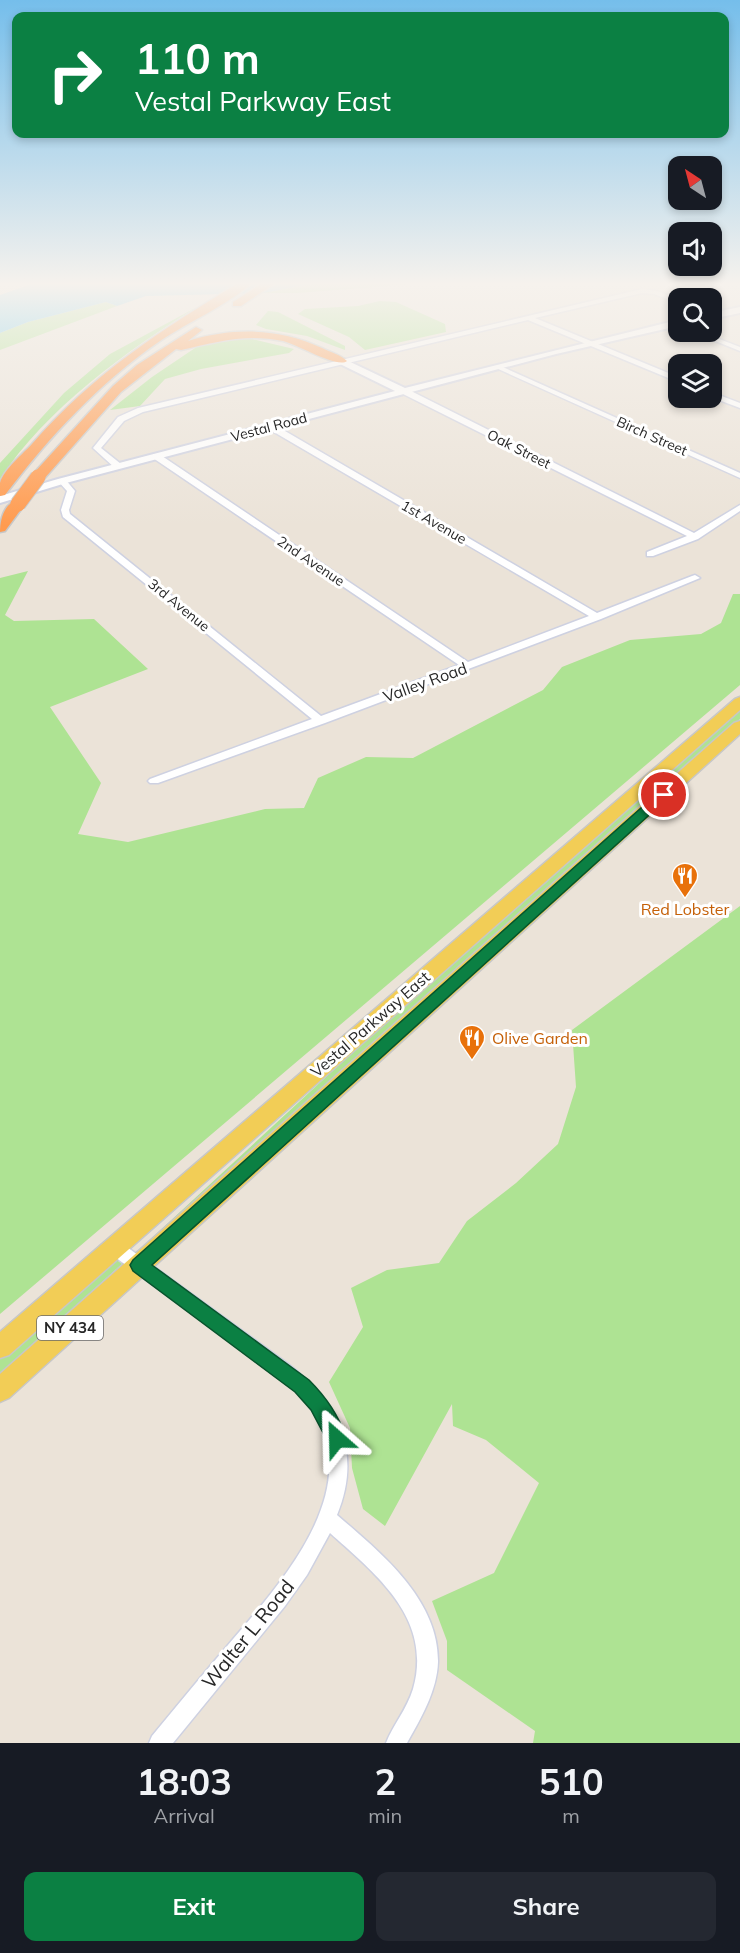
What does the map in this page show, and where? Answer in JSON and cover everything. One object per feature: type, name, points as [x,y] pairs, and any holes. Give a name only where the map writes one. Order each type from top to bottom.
[{"type":"highway","points":[[1,493],[81,400],[124,363]]},
{"type":"highway","points":[[0,528],[38,477],[92,414],[148,363]]},
{"type":"highway","points":[[141,368],[150,363]]},
{"type":"main road","name":"Vestal Parkway East","points":[[0,1347],[740,702]]},
{"type":"main road","name":"Vestal Parkway East","points":[[0,1390],[740,726]]},
{"type":"street","points":[[118,466],[97,448],[121,419],[133,412],[331,363]]},
{"type":"street","name":"Oak Street","points":[[346,363],[695,537]]},
{"type":"street","name":"Vestal Road","points":[[1,493],[62,481],[512,363]]},
{"type":"street","points":[[638,363],[668,376]]},
{"type":"street","name":"Birch Street","points":[[498,367],[740,476]]},
{"type":"street","points":[[722,399],[740,406]]},
{"type":"street","name":"1st Avenue","points":[[270,426],[598,617]]},
{"type":"street","name":"2nd Avenue","points":[[156,456],[467,666]]},
{"type":"street","name":"3rd Avenue","points":[[62,481],[70,490],[66,515],[321,721]]},
{"type":"street","points":[[650,554],[695,537],[718,525],[740,507]]},
{"type":"street","name":"Valley Road","points":[[154,781],[321,721],[695,578]]},
{"type":"street","name":"Walter L Road","points":[[114,1246],[267,1358],[318,1403],[337,1439],[339,1476],[328,1519],[309,1558],[266,1616],[159,1743]]},
{"type":"street","points":[[328,1519],[375,1561],[412,1604],[420,1620],[425,1638],[427,1664],[423,1688],[396,1743]]},
{"type":"green space","points":[[99,363],[114,363],[89,383],[40,429],[0,479],[0,463],[64,393]]},
{"type":"green space","points":[[172,363],[232,363],[165,379],[140,406],[110,410]]},
{"type":"green space","points":[[28,571],[5,615],[14,621],[94,619],[148,669],[50,707],[101,783],[78,834],[128,842],[265,809],[304,808],[318,778],[366,757],[413,758],[543,690],[562,667],[630,640],[701,634],[721,623],[733,594],[740,594],[740,685],[0,1314],[0,578]]},
{"type":"green space","points":[[740,709],[740,719],[391,1026],[159,1237],[154,1236],[352,1053]]},
{"type":"green space","points":[[740,906],[740,1743],[533,1743],[535,1731],[447,1670],[447,1641],[432,1601],[494,1573],[539,1483],[486,1440],[453,1426],[452,1404],[385,1526],[363,1509],[352,1468],[350,1428],[329,1382],[363,1327],[351,1288],[387,1270],[439,1263],[467,1221],[516,1183],[558,1144],[576,1087],[572,1030]]},
{"type":"green space","points":[[114,1259],[123,1263],[0,1374],[0,1358]]},
{"type":"place","name":"Red Lobster","points":[[685,899]]},
{"type":"place","name":"Olive Garden","points":[[472,1061]]},
{"type":"route","points":[[337,1439],[318,1403],[302,1386],[139,1265],[664,795]]}]
